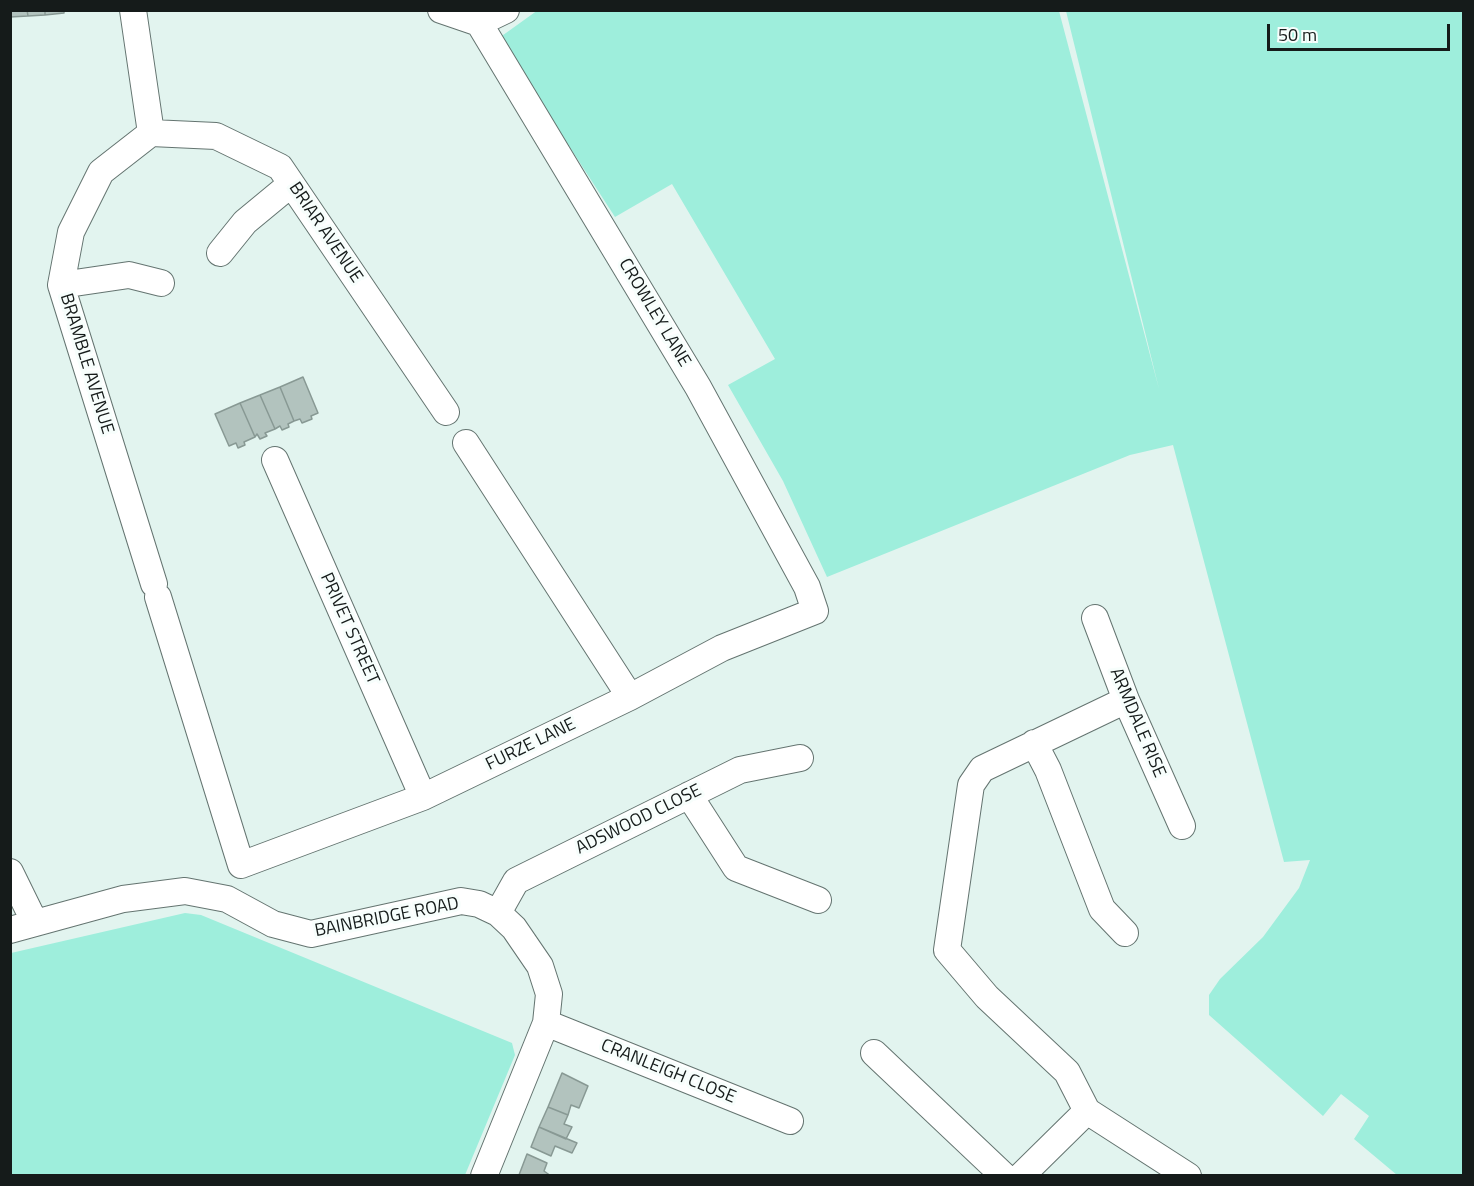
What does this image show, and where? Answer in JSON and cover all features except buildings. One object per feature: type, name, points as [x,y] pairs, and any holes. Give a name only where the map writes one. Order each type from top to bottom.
[{"type":"street","points":[[133,10],[151,133]]},
{"type":"street","points":[[441,10],[479,23],[506,10]]},
{"type":"street","name":"CROWLEY LANE","points":[[479,23],[698,387],[807,587],[814,611]]},
{"type":"street","name":"BRIAR AVENUE","points":[[151,133],[216,136],[280,167],[446,412]]},
{"type":"street","name":"BRAMBLE AVENUE","points":[[151,133],[101,172],[71,232],[61,285],[241,865]]},
{"type":"street","points":[[220,252],[245,222],[291,184]]},
{"type":"street","points":[[61,285],[129,274],[161,283]]},
{"type":"street","points":[[465,443],[630,697]]},
{"type":"street","name":"PRIVET STREET","points":[[275,460],[423,797]]},
{"type":"street","name":"FURZE LANE","points":[[241,865],[423,797],[630,697],[722,648],[814,611]]},
{"type":"street","name":"ARMDALE RISE","points":[[1095,618],[1126,700],[1182,826]]},
{"type":"street","points":[[1126,700],[982,768],[971,785],[946,950],[987,997],[1067,1072],[1087,1111],[1188,1176]]},
{"type":"street","points":[[1034,743],[1048,770],[1102,909],[1125,933]]},
{"type":"street","name":"ADSWOOD CLOSE","points":[[498,913],[516,881],[740,770],[800,758]]},
{"type":"street","points":[[689,795],[736,868],[818,900]]},
{"type":"street","points":[[10,872],[35,923],[10,930]]},
{"type":"street","name":"BAINBRIDGE ROAD","points":[[35,923],[123,898],[185,891],[227,899],[273,924],[311,934],[460,901],[479,904],[498,913],[514,928],[540,966],[549,994],[546,1023],[484,1176]]},
{"type":"street","name":"CRANLEIGH CLOSE","points":[[546,1023],[790,1121]]},
{"type":"street","points":[[874,1053],[1004,1176]]},
{"type":"street","points":[[1021,1176],[1087,1111]]},
{"type":"green space","points":[[538,10],[1059,11],[1159,389],[1066,11],[1463,11],[1463,1175],[1397,1175],[1354,1139],[1369,1116],[1341,1094],[1323,1116],[1209,1015],[1209,995],[1220,979],[1263,937],[1299,888],[1310,860],[1284,862],[1173,445],[1130,455],[827,577],[783,481],[728,385],[775,359],[672,184],[615,217],[499,38]]},
{"type":"green space","points":[[185,913],[201,915],[512,1043],[515,1055],[465,1175],[11,1175],[11,953]]}]
